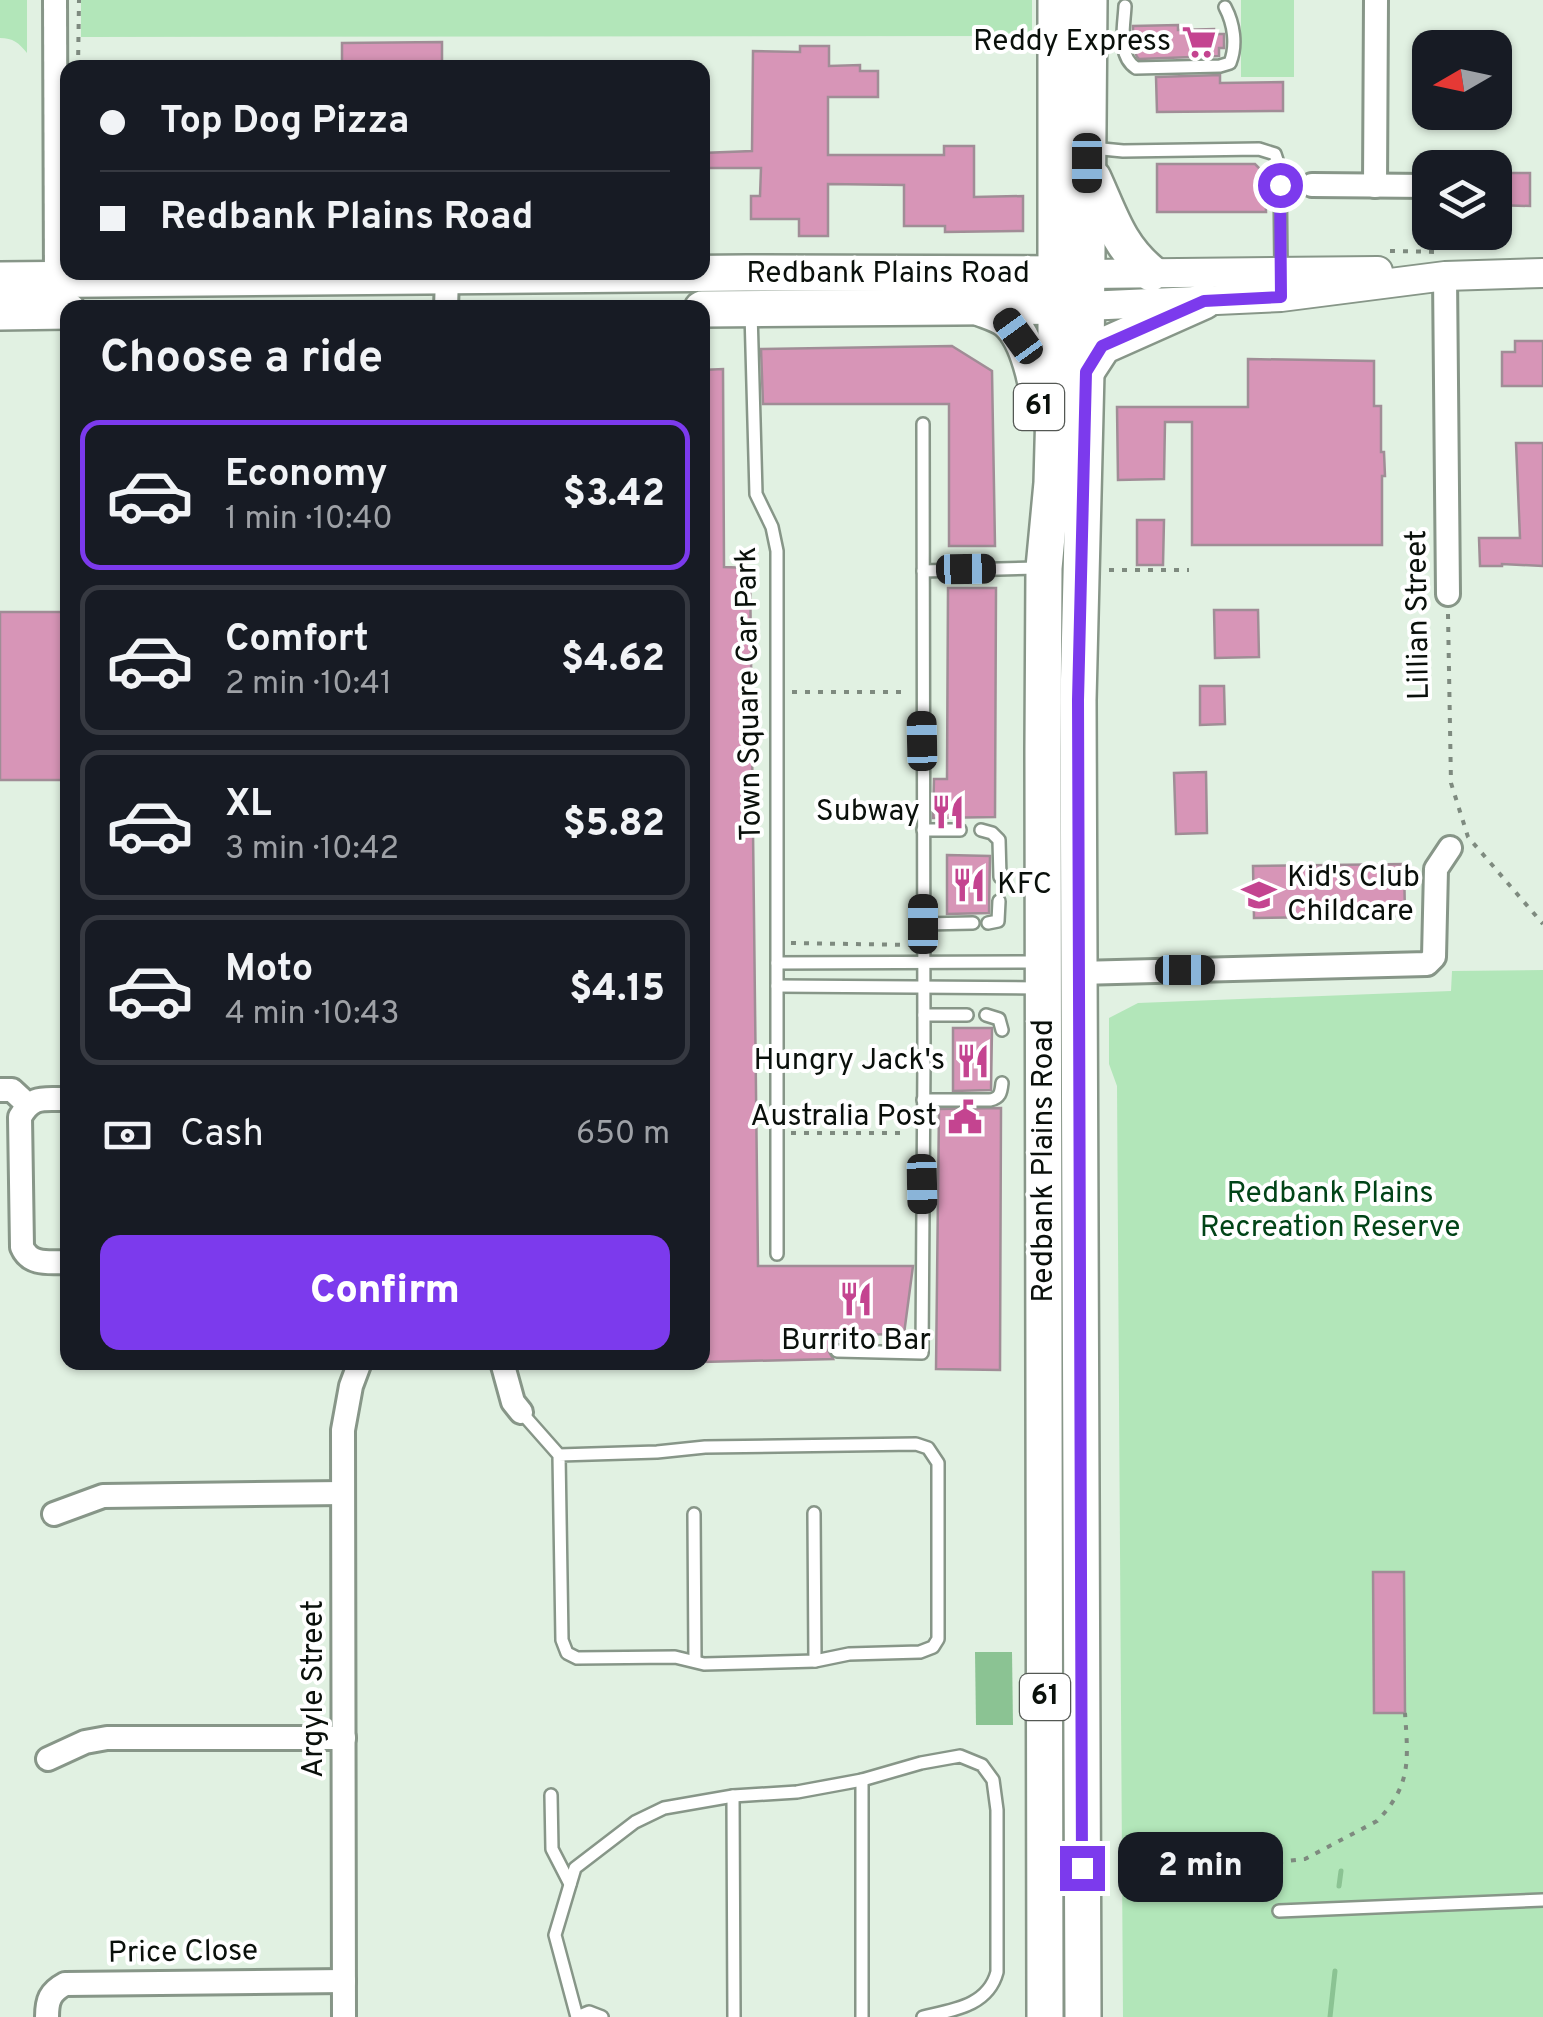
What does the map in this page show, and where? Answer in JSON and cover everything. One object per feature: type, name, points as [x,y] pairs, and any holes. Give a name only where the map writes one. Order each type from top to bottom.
[{"type":"main road","points":[[1056,0],[1071,290]]},
{"type":"main road","points":[[1071,290],[1087,155],[1088,0]]},
{"type":"main road","points":[[1087,155],[1122,243],[1151,272]]},
{"type":"main road","name":"Redbank Plains Road","points":[[710,277],[1071,290]]},
{"type":"main road","name":"Redbank Plains Road","points":[[0,280],[58,300]]},
{"type":"main road","name":"Redbank Plains Road","points":[[0,312],[58,300],[447,292],[556,280]]},
{"type":"main road","points":[[618,280],[631,289],[729,289],[751,308]]},
{"type":"main road","name":"Redbank Plains Road","points":[[710,309],[978,308],[1071,290]]},
{"type":"main road","name":"Redbank Plains Road","points":[[1071,290],[1086,372],[1078,700],[1084,2017]]},
{"type":"main road","name":"Redbank Plains Road","points":[[1045,2017],[1044,568],[1071,290]]},
{"type":"main road","points":[[0,294],[42,294],[49,304],[58,300]]},
{"type":"main road","points":[[1086,372],[1102,346],[1204,301]]},
{"type":"main road","name":"61","points":[[978,308],[1006,319],[1028,358],[1039,394],[1038,483],[1048,532]]},
{"type":"street","points":[[55,0],[58,300]]},
{"type":"street","points":[[1376,0],[1376,186]]},
{"type":"street","points":[[1312,186],[1412,186]]},
{"type":"street","points":[[1071,290],[1204,301],[1281,284],[1398,271],[1455,276],[1543,272]]},
{"type":"street","points":[[1071,290],[1151,272],[1281,284]]},
{"type":"street","name":"Lillian Street","points":[[1448,594],[1455,276]]},
{"type":"street","points":[[1078,973],[1427,964],[1434,957],[1436,868],[1450,848]]},
{"type":"street","points":[[0,1090],[12,1090],[27,1104]]},
{"type":"street","points":[[60,1099],[36,1100],[27,1104],[20,1117],[22,1247],[24,1254],[36,1262],[60,1262]]},
{"type":"street","name":"Argyle Street","points":[[344,2017],[344,1430],[357,1370]]},
{"type":"street","points":[[504,1370],[513,1402],[521,1412]]},
{"type":"street","points":[[54,1514],[103,1496],[343,1493]]},
{"type":"street","points":[[48,1760],[85,1742],[106,1738],[344,1738]]},
{"type":"street","name":"Price Close","points":[[46,2017],[53,1990],[65,1984],[344,1982]]},
{"type":"lane","points":[[1125,6],[1124,57],[1136,68],[1230,63],[1233,23],[1225,7]]},
{"type":"lane","points":[[1087,155],[1124,151],[1269,151],[1279,160],[1281,284]]},
{"type":"lane","points":[[1280,185],[1312,186]]},
{"type":"lane","name":"Town Square Car Park","points":[[751,308],[756,494],[772,527],[777,551],[777,1254]]},
{"type":"lane","points":[[837,1352],[922,1353],[922,424]]},
{"type":"lane","points":[[922,571],[1044,568]]},
{"type":"lane","points":[[923,830],[960,830]]},
{"type":"lane","points":[[981,830],[998,840],[1000,877]]},
{"type":"lane","points":[[988,923],[998,921],[1000,901]]},
{"type":"lane","points":[[923,924],[973,924]]},
{"type":"lane","points":[[776,963],[924,964],[1045,975],[1078,973]]},
{"type":"lane","points":[[777,986],[924,987],[1078,973]]},
{"type":"lane","points":[[924,1015],[967,1015]]},
{"type":"lane","points":[[986,1016],[999,1019],[1002,1030]]},
{"type":"lane","points":[[923,1100],[990,1100],[1001,1093],[1002,1084]]},
{"type":"lane","points":[[521,1412],[558,1455],[562,1640],[566,1653],[577,1658],[675,1657],[704,1664],[815,1660],[848,1654],[920,1652],[933,1647],[938,1638],[938,1463],[928,1448],[916,1444],[705,1447],[558,1455]]},
{"type":"lane","points":[[814,1512],[815,1660]]},
{"type":"lane","points":[[694,1514],[695,1661]]},
{"type":"lane","points":[[602,2017],[589,2012],[577,2017],[554,1936],[575,1868],[635,1822],[664,1808],[733,1796],[797,1792],[960,1756],[982,1765],[993,1780],[997,1972],[995,1982],[980,1999],[924,2017]]},
{"type":"lane","points":[[862,1780],[862,2017]]},
{"type":"lane","points":[[551,1794],[552,1849],[570,1884]]},
{"type":"lane","points":[[733,1796],[734,2017]]},
{"type":"lane","points":[[1279,1912],[1543,1900]]},
{"type":"path","points":[[78,60],[79,0]]},
{"type":"path","points":[[1390,251],[1457,254],[1455,276]]},
{"type":"path","points":[[1102,570],[1189,570]]},
{"type":"path","name":"Lillian Street","points":[[1448,594],[1451,783],[1468,837],[1543,924]]},
{"type":"path","points":[[777,692],[922,692]]},
{"type":"path","points":[[776,943],[923,946]]},
{"type":"path","points":[[777,1133],[923,1134]]},
{"type":"path","points":[[1278,1862],[1305,1859],[1377,1821],[1386,1812],[1404,1784],[1408,1765],[1406,1712]]},
{"type":"green space","points":[[0,0],[27,0],[27,53],[15,42],[0,38]]},
{"type":"green space","points":[[81,0],[1032,0],[1032,36],[81,37]]},
{"type":"green space","points":[[1241,0],[1294,0],[1294,77],[1241,77]]},
{"type":"green space","name":"Redbank Plains Recreation Reserve","points":[[1543,970],[1543,2017],[1123,2017],[1117,1086],[1109,1064],[1109,1018],[1138,1003],[1451,991],[1452,971]]},
{"type":"shaded area","points":[[975,1652],[1012,1652],[1013,1725],[976,1725]]},
{"type":"building","points":[[1178,25],[1178,30],[1214,29],[1214,34],[1224,34],[1224,48],[1219,48],[1219,56],[1137,57],[1133,26]]},
{"type":"building","points":[[442,42],[442,60],[342,60],[342,43]]},
{"type":"building","points":[[800,46],[829,46],[829,66],[860,65],[860,71],[878,71],[878,97],[828,97],[828,155],[944,155],[944,146],[974,146],[974,197],[1023,196],[1023,231],[945,232],[945,226],[904,226],[904,185],[828,184],[828,236],[799,236],[799,219],[751,219],[751,196],[760,196],[761,168],[710,168],[710,153],[752,151],[753,51],[800,52]]},
{"type":"building","points":[[1220,75],[1220,83],[1283,82],[1283,111],[1157,112],[1156,77]]},
{"type":"building","points":[[1157,164],[1255,164],[1265,174],[1266,212],[1157,212]]},
{"type":"building","points":[[1512,173],[1530,173],[1530,206],[1512,205]]},
{"type":"building","points":[[1515,341],[1543,341],[1543,386],[1502,386],[1502,352],[1515,352]]},
{"type":"building","points":[[952,346],[992,371],[995,546],[949,546],[949,404],[763,404],[761,349]]},
{"type":"building","points":[[1248,359],[1374,361],[1374,406],[1381,406],[1384,452],[1382,545],[1192,545],[1192,422],[1165,422],[1164,479],[1118,480],[1117,407],[1248,407]]},
{"type":"building","points":[[723,369],[724,567],[750,568],[758,1266],[913,1266],[904,1334],[837,1335],[837,1342],[828,1350],[833,1359],[710,1362],[710,370]]},
{"type":"building","points":[[1516,443],[1543,443],[1543,566],[1480,566],[1479,538],[1520,538]]},
{"type":"building","points":[[1137,520],[1164,520],[1163,565],[1137,565]]},
{"type":"building","points":[[948,588],[996,588],[995,817],[933,818],[934,779],[947,779]]},
{"type":"building","points":[[1214,610],[1258,610],[1259,657],[1215,658]]},
{"type":"building","points":[[0,612],[60,612],[60,780],[0,780]]},
{"type":"building","points":[[1200,686],[1224,686],[1225,724],[1200,725]]},
{"type":"building","points":[[1206,772],[1207,833],[1176,834],[1174,773]]},
{"type":"building","name":"KFC","points":[[947,855],[990,856],[989,913],[947,914]]},
{"type":"building","points":[[1404,864],[1405,916],[1254,918],[1253,866]]},
{"type":"building","name":"Hungry Jack's","points":[[953,1028],[992,1028],[991,1090],[953,1091]]},
{"type":"building","points":[[1001,1108],[1000,1370],[936,1369],[939,1109]]},
{"type":"building","points":[[1373,1572],[1404,1572],[1405,1713],[1374,1713]]},
{"type":"waterway","points":[[1339,1886],[1341,1871]]},
{"type":"waterway","points":[[1330,2017],[1335,1971]]},
{"type":"place","name":"Reddy Express","points":[[1199,42]]},
{"type":"place","name":"Subway","points":[[948,812]]},
{"type":"place","name":"KFC","points":[[969,885]]},
{"type":"place","name":"Kid's Club Childcare","points":[[1259,895]]},
{"type":"place","name":"Hungry Jack's","points":[[973,1061]]},
{"type":"place","name":"Australia Post","points":[[965,1117]]},
{"type":"place","name":"Burrito Bar","points":[[856,1299]]},
{"type":"route","points":[[1082,1868],[1078,700],[1086,372],[1102,346],[1204,301],[1281,297],[1280,185]]}]
